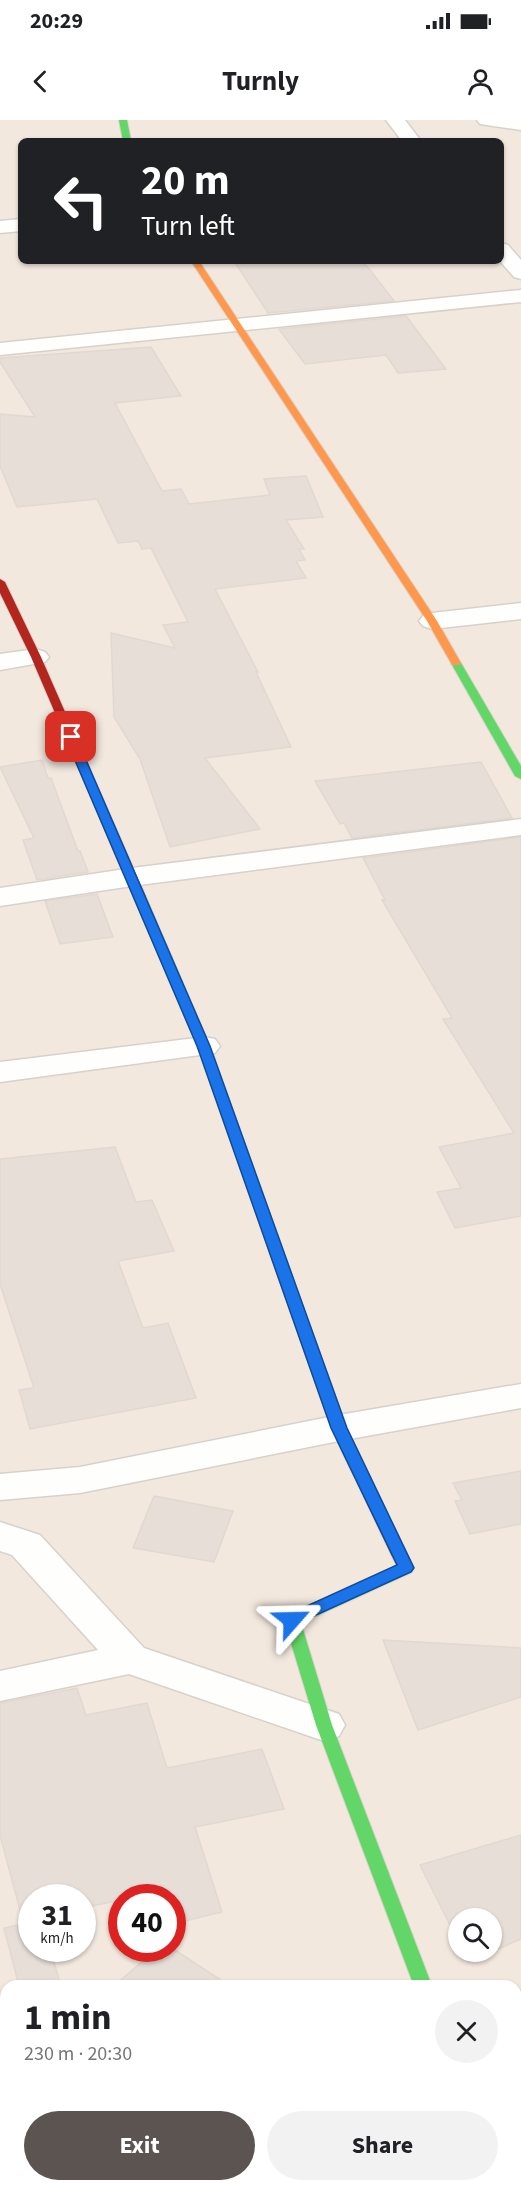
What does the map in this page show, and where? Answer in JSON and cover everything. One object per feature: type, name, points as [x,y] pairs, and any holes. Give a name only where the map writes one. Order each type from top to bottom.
[{"type":"street","points":[[123,120],[126,138]]},
{"type":"street","points":[[395,120],[410,138]]},
{"type":"street","points":[[486,120],[521,125]]},
{"type":"street","points":[[0,227],[18,225]]},
{"type":"street","points":[[504,253],[521,273]]},
{"type":"street","points":[[197,264],[432,621],[521,776]]},
{"type":"street","points":[[0,349],[521,296]]},
{"type":"street","points":[[0,582],[36,657],[204,1046],[339,1428],[406,1568],[292,1620],[324,1725],[421,1980]]},
{"type":"street","points":[[432,621],[521,611]]},
{"type":"street","points":[[0,662],[36,657]]},
{"type":"street","points":[[0,897],[521,827]]},
{"type":"street","points":[[0,1072],[204,1046]]},
{"type":"street","points":[[0,1487],[80,1480],[339,1428],[521,1396]]},
{"type":"street","points":[[0,1536],[26,1545],[130,1659],[324,1725]]},
{"type":"street","points":[[0,1686],[130,1659]]},
{"type":"shaded area","points":[[0,120],[521,120],[521,1980],[0,1980]]},
{"type":"building","points":[[236,264],[365,264],[394,301],[268,313]]},
{"type":"building","points":[[406,316],[446,369],[398,373],[386,355],[305,364],[279,329]]},
{"type":"building","points":[[151,347],[181,396],[115,403],[162,491],[181,489],[189,504],[270,495],[264,479],[306,476],[323,517],[286,520],[304,549],[299,549],[305,560],[296,561],[306,578],[215,589],[258,672],[256,672],[291,747],[205,758],[260,829],[170,847],[140,759],[114,717],[111,633],[175,648],[163,625],[188,622],[151,548],[142,549],[138,541],[118,543],[97,499],[17,507],[0,466],[0,414],[35,417],[0,362],[0,358]]},
{"type":"building","points":[[42,760],[88,872],[37,880],[23,840],[34,838],[0,767]]},
{"type":"building","points":[[481,762],[512,818],[352,838],[344,823],[340,824],[315,781]]},
{"type":"building","points":[[521,837],[521,1216],[455,1228],[437,1192],[461,1188],[439,1147],[514,1133],[443,1019],[452,1018],[382,900],[385,900],[363,858]]},
{"type":"building","points":[[97,894],[113,937],[60,944],[45,901]]},
{"type":"building","points":[[115,1147],[136,1202],[152,1200],[174,1251],[118,1261],[143,1328],[168,1323],[196,1398],[30,1429],[19,1390],[34,1388],[0,1284],[0,1159]]},
{"type":"building","points":[[521,1471],[521,1524],[470,1534],[455,1501],[462,1500],[453,1483]]},
{"type":"building","points":[[154,1496],[233,1511],[214,1562],[133,1548]]},
{"type":"building","points":[[383,1640],[521,1648],[521,1697],[418,1730]]},
{"type":"building","points":[[77,1688],[86,1715],[147,1703],[167,1768],[262,1749],[284,1809],[195,1827],[222,1912],[186,1921],[186,1884],[108,1884],[108,1903],[96,1905],[96,1884],[18,1884],[18,1902],[0,1835],[0,1703]]},
{"type":"building","points":[[521,1835],[521,1939],[502,1948],[502,1908],[448,1908],[448,1921],[420,1865]]},
{"type":"building","points":[[18,1925],[18,1962],[54,1962],[59,1980],[17,1980],[4,1928]]},
{"type":"building","points":[[186,1957],[221,1980],[121,1980],[142,1962],[186,1962]]},
{"type":"traffic: fast","points":[[123,120],[126,138]]},
{"type":"traffic: fast","points":[[456,663],[521,776]]},
{"type":"traffic: fast","points":[[140,897],[204,1046],[300,1318]]},
{"type":"traffic: fast","points":[[398,1552],[406,1568],[292,1620],[324,1725],[421,1980]]},
{"type":"traffic: slow","points":[[197,264],[432,621],[456,663]]},
{"type":"traffic: jam","points":[[0,582],[36,657],[140,897]]},
{"type":"traffic: jam","points":[[300,1318],[339,1428],[398,1552]]},
{"type":"route","points":[[71,737],[204,1046],[339,1428],[406,1568],[292,1620]]}]
